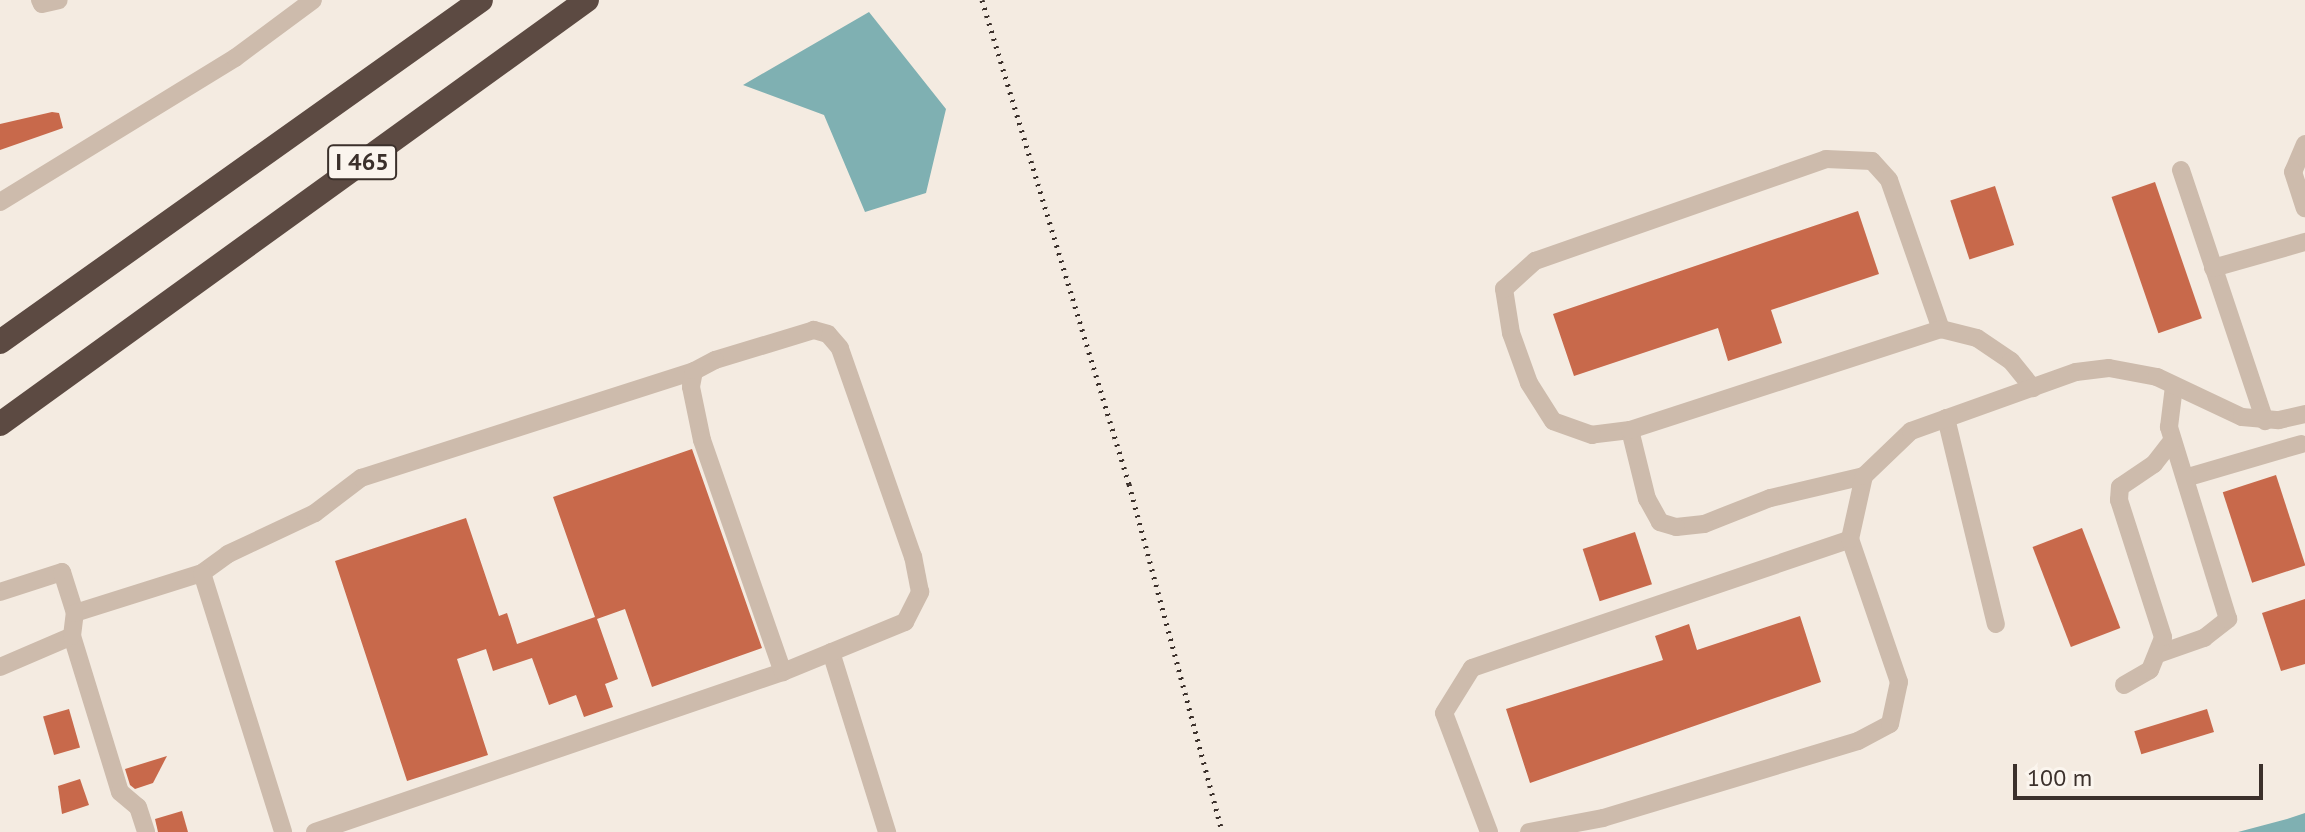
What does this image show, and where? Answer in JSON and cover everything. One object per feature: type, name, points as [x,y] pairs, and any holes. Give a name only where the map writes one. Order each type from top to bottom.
[{"type":"highway","name":"I 465","points":[[0,342],[481,0]]},
{"type":"highway","name":"I 465","points":[[0,424],[587,0]]},
{"type":"street","points":[[40,0],[42,4],[59,0]]},
{"type":"street","points":[[0,202],[235,58],[313,0]]},
{"type":"street","points":[[2305,144],[2293,172],[2305,208]]},
{"type":"street","points":[[1941,329],[1889,180],[1872,161],[1826,159],[1535,261],[1504,289],[1511,333],[1529,383],[1553,421],[1592,435],[1630,430],[1941,329],[1977,338],[2011,361],[2033,388]]},
{"type":"street","points":[[2181,170],[2265,421]]},
{"type":"street","points":[[2213,268],[2305,242]]},
{"type":"street","points":[[75,613],[202,573],[228,554],[315,513],[361,478],[694,371],[770,340],[814,330],[828,334],[840,348],[920,592],[905,622],[783,672],[315,832]]},
{"type":"street","points":[[1630,430],[1647,499],[1660,522],[1676,527],[1704,524],[1770,498],[1864,476],[1911,431],[2033,388],[2109,368],[2149,374],[2228,413],[2265,421],[2300,416],[2303,450],[2185,478]]},
{"type":"street","points":[[694,371],[691,387],[702,440],[783,672]]},
{"type":"street","points":[[2161,653],[2204,638],[2228,619],[2172,441],[2169,427],[2174,386]]},
{"type":"street","points":[[1940,421],[1996,624]]},
{"type":"street","points":[[2124,685],[2150,670],[2161,653],[2163,637],[2119,500],[2120,487],[2154,464],[2172,441]]},
{"type":"street","points":[[1529,832],[1618,814],[1858,741],[1890,724],[1899,682],[1850,539],[1864,476]]},
{"type":"street","points":[[1489,832],[1444,713],[1472,668],[1850,539]]},
{"type":"street","points":[[0,592],[62,572],[75,613],[72,636],[116,783],[138,807],[146,832]]},
{"type":"street","points":[[202,573],[283,832]]},
{"type":"street","points":[[0,667],[72,636]]},
{"type":"street","points":[[831,652],[887,832]]},
{"type":"water","points":[[869,12],[946,109],[926,193],[865,212],[824,115],[743,85]]},
{"type":"water","points":[[2305,813],[2305,832],[2238,832],[2287,819]]},
{"type":"building","points":[[59,113],[63,128],[0,150],[0,124]]},
{"type":"building","points":[[2155,182],[2202,318],[2158,333],[2112,197]]},
{"type":"building","points":[[1995,186],[2014,245],[1969,259],[1950,201]]},
{"type":"building","points":[[1858,211],[1879,274],[1771,310],[1782,343],[1728,361],[1718,328],[1574,376],[1553,314]]},
{"type":"building","points":[[692,449],[762,648],[652,687],[625,609],[597,619],[618,679],[605,684],[613,707],[584,717],[576,695],[549,705],[532,658],[493,671],[486,649],[457,659],[488,755],[407,781],[335,561],[466,518],[499,616],[507,613],[517,644],[595,617],[553,497]]},
{"type":"building","points":[[2276,475],[2305,565],[2252,583],[2223,492]]},
{"type":"building","points":[[2082,528],[2120,628],[2071,647],[2033,547]]},
{"type":"building","points":[[1635,532],[1652,584],[1600,601],[1583,549]]},
{"type":"building","points":[[2305,599],[2305,664],[2281,671],[2262,613]]},
{"type":"building","points":[[1800,616],[1821,682],[1530,783],[1506,709],[1663,660],[1655,636],[1689,624],[1697,650]]},
{"type":"building","points":[[69,709],[80,747],[54,755],[43,716]]},
{"type":"building","points":[[2207,709],[2214,732],[2141,754],[2134,731]]},
{"type":"building","points":[[167,756],[153,783],[135,789],[130,785],[125,769]]},
{"type":"building","points":[[80,779],[89,805],[62,814],[58,786]]},
{"type":"building","points":[[182,811],[188,832],[158,832],[155,819]]},
{"type":"railway","points":[[982,0],[1129,484],[1222,832]]}]
